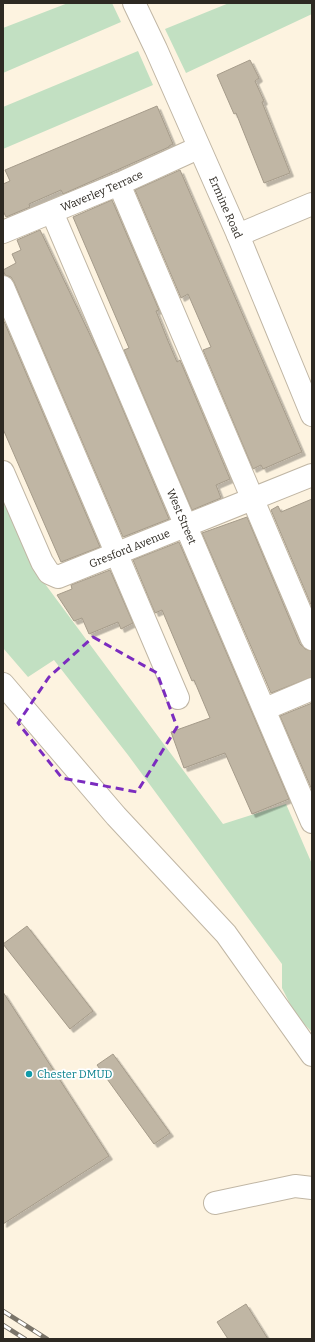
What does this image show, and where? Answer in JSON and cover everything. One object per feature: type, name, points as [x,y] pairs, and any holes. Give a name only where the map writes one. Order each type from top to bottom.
[{"type":"street","name":"Ermine Road","points":[[134,3],[306,385],[312,415]]},
{"type":"street","name":"Waverley Terrace","points":[[3,232],[119,184],[198,148]]},
{"type":"street","points":[[119,184],[312,639]]},
{"type":"street","points":[[238,235],[312,204]]},
{"type":"street","name":"West Street","points":[[52,212],[312,822]]},
{"type":"street","points":[[3,287],[178,698]]},
{"type":"street","name":"Gresford Avenue","points":[[3,472],[42,562],[49,573],[58,577],[186,524],[312,475]]},
{"type":"street","points":[[3,684],[116,816],[226,934],[312,1055]]},
{"type":"street","points":[[264,709],[312,689]]},
{"type":"street","points":[[215,1203],[295,1186],[312,1188]]},
{"type":"highlighted area","points":[[93,637],[157,673],[177,727],[137,792],[62,778],[18,723],[49,677]]},
{"type":"green space","points":[[68,3],[112,3],[121,22],[3,73],[3,28]]},
{"type":"green space","points":[[229,3],[312,3],[312,14],[186,73],[165,29]]},
{"type":"green space","points":[[138,51],[153,85],[3,149],[3,107]]},
{"type":"green space","points":[[3,498],[31,565],[223,824],[286,804],[312,864],[312,1032],[296,1016],[282,988],[282,964],[128,755],[54,660],[28,677],[3,648]]},
{"type":"building","points":[[250,60],[259,78],[255,81],[264,101],[262,102],[290,173],[264,183],[236,113],[234,114],[217,75]]},
{"type":"building","points":[[157,106],[173,144],[169,147],[63,194],[61,190],[29,204],[30,207],[6,217],[3,211],[3,184],[10,181],[5,170]]},
{"type":"building","points":[[180,170],[302,452],[263,469],[261,465],[253,469],[203,350],[211,347],[188,294],[181,298],[135,190]]},
{"type":"building","points":[[112,200],[159,310],[156,311],[168,341],[177,362],[180,360],[230,479],[216,485],[221,498],[192,510],[124,350],[129,348],[73,217]]},
{"type":"building","points":[[40,230],[102,360],[169,519],[123,537],[14,282],[11,277],[5,275],[3,270],[16,263],[12,254],[21,250],[17,240]]},
{"type":"building","points":[[3,319],[100,547],[61,562],[3,429]]},
{"type":"building","points":[[312,499],[312,607],[271,510],[278,506],[281,512]]},
{"type":"building","points":[[247,517],[300,644],[305,649],[312,651],[312,677],[271,693],[202,533]]},
{"type":"building","points":[[179,542],[289,799],[252,814],[225,753],[184,768],[171,732],[210,718],[194,680],[192,681],[162,610],[155,613],[133,560]]},
{"type":"building","points":[[110,570],[133,623],[121,629],[118,622],[89,634],[82,618],[74,621],[57,595],[72,589],[71,585]]},
{"type":"building","points":[[312,703],[312,790],[280,716]]},
{"type":"building","points":[[27,926],[93,1011],[70,1029],[3,944]]},
{"type":"building","name":"Chester DMUD","points":[[3,992],[109,1156],[3,1224]]},
{"type":"building","points":[[113,1054],[170,1133],[154,1144],[97,1065]]},
{"type":"building","points":[[246,1304],[268,1339],[228,1339],[217,1322]]},
{"type":"railway","points":[[3,1311],[47,1339]]},
{"type":"railway","points":[[3,1325],[25,1339]]},
{"type":"place","name":"Chester DMUD","points":[[29,1074]]}]
